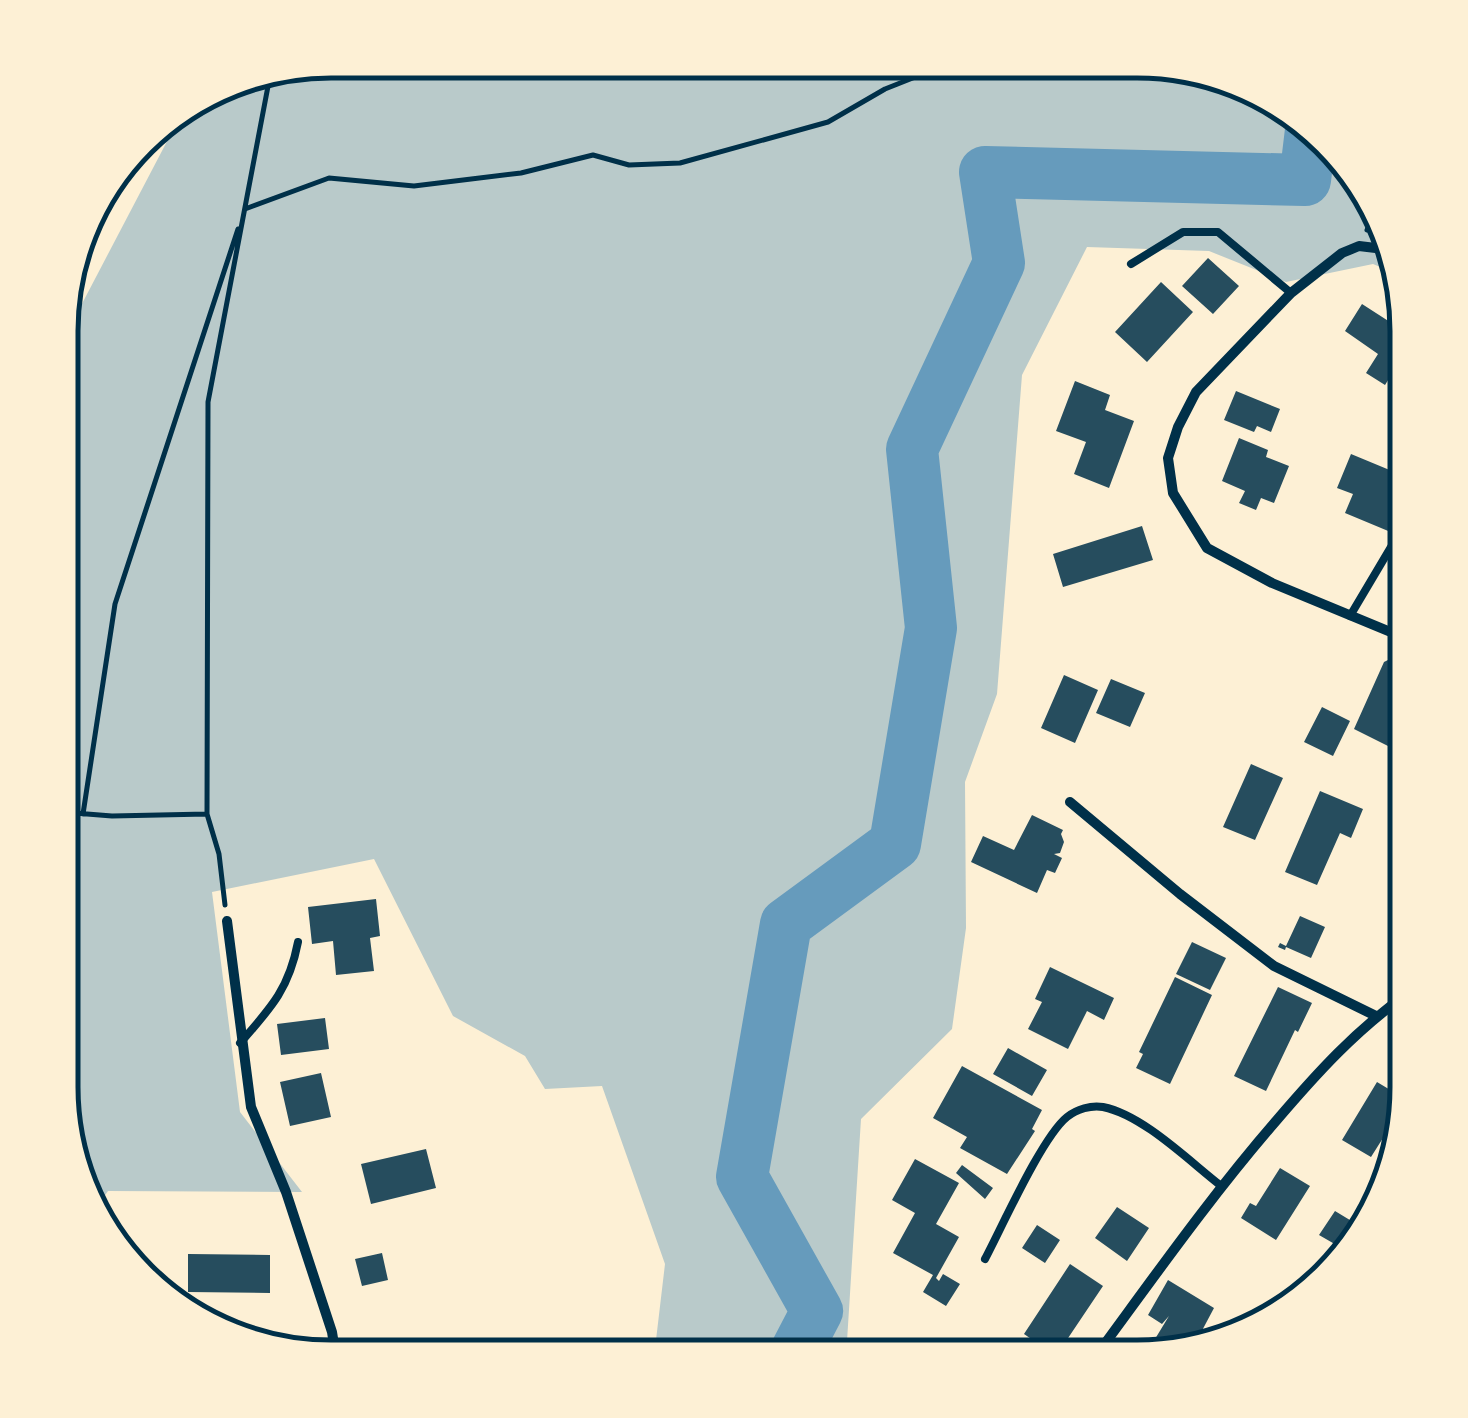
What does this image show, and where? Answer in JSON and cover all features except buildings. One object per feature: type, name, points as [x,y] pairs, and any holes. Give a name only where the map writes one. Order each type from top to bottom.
[{"type":"street","points":[[1377,249],[1359,246],[1342,253],[1291,293],[1196,392],[1168,458],[1172,493],[1207,548],[1272,583],[1390,632]]},
{"type":"street","points":[[1070,802],[1274,966],[1376,1016]]},
{"type":"street","points":[[227,921],[251,1107],[286,1192],[333,1340]]},
{"type":"street","points":[[1109,1340],[1220,1186],[1334,1053],[1390,1006]]},
{"type":"lane","points":[[1131,264],[1184,232],[1218,232],[1291,293]]},
{"type":"lane","points":[[1350,616],[1390,550]]},
{"type":"lane","points":[[240,1043],[282,994],[292,972],[298,942]]},
{"type":"lane","points":[[985,1259],[1050,1136],[1068,1116],[1088,1106],[1116,1112],[1141,1125],[1220,1186]]},
{"type":"path","points":[[245,209],[329,178],[414,186],[521,173],[593,155],[629,165],[680,163],[828,122],[885,88],[911,78]]},
{"type":"path","points":[[227,921],[219,854],[207,814],[208,402],[268,85]]},
{"type":"path","points":[[83,814],[115,604],[245,209]]},
{"type":"path","points":[[78,814],[207,814]]},
{"type":"shaded area","points":[[314,78],[1171,80],[1203,86],[1264,111],[1317,151],[1357,204],[1382,268],[1373,264],[1286,282],[1209,251],[1087,247],[1022,375],[997,694],[965,782],[966,928],[952,1029],[861,1119],[847,1340],[656,1340],[665,1264],[602,1086],[545,1089],[525,1056],[453,1016],[374,859],[212,892],[240,1112],[302,1192],[108,1191],[103,1198],[82,1137],[78,1104],[78,311],[170,135],[233,97],[281,82]]},
{"type":"waterway","points":[[802,1340],[817,1311],[742,1177],[786,924],[895,844],[931,628],[912,449],[999,263],[985,172],[1305,180],[1309,144]]}]
